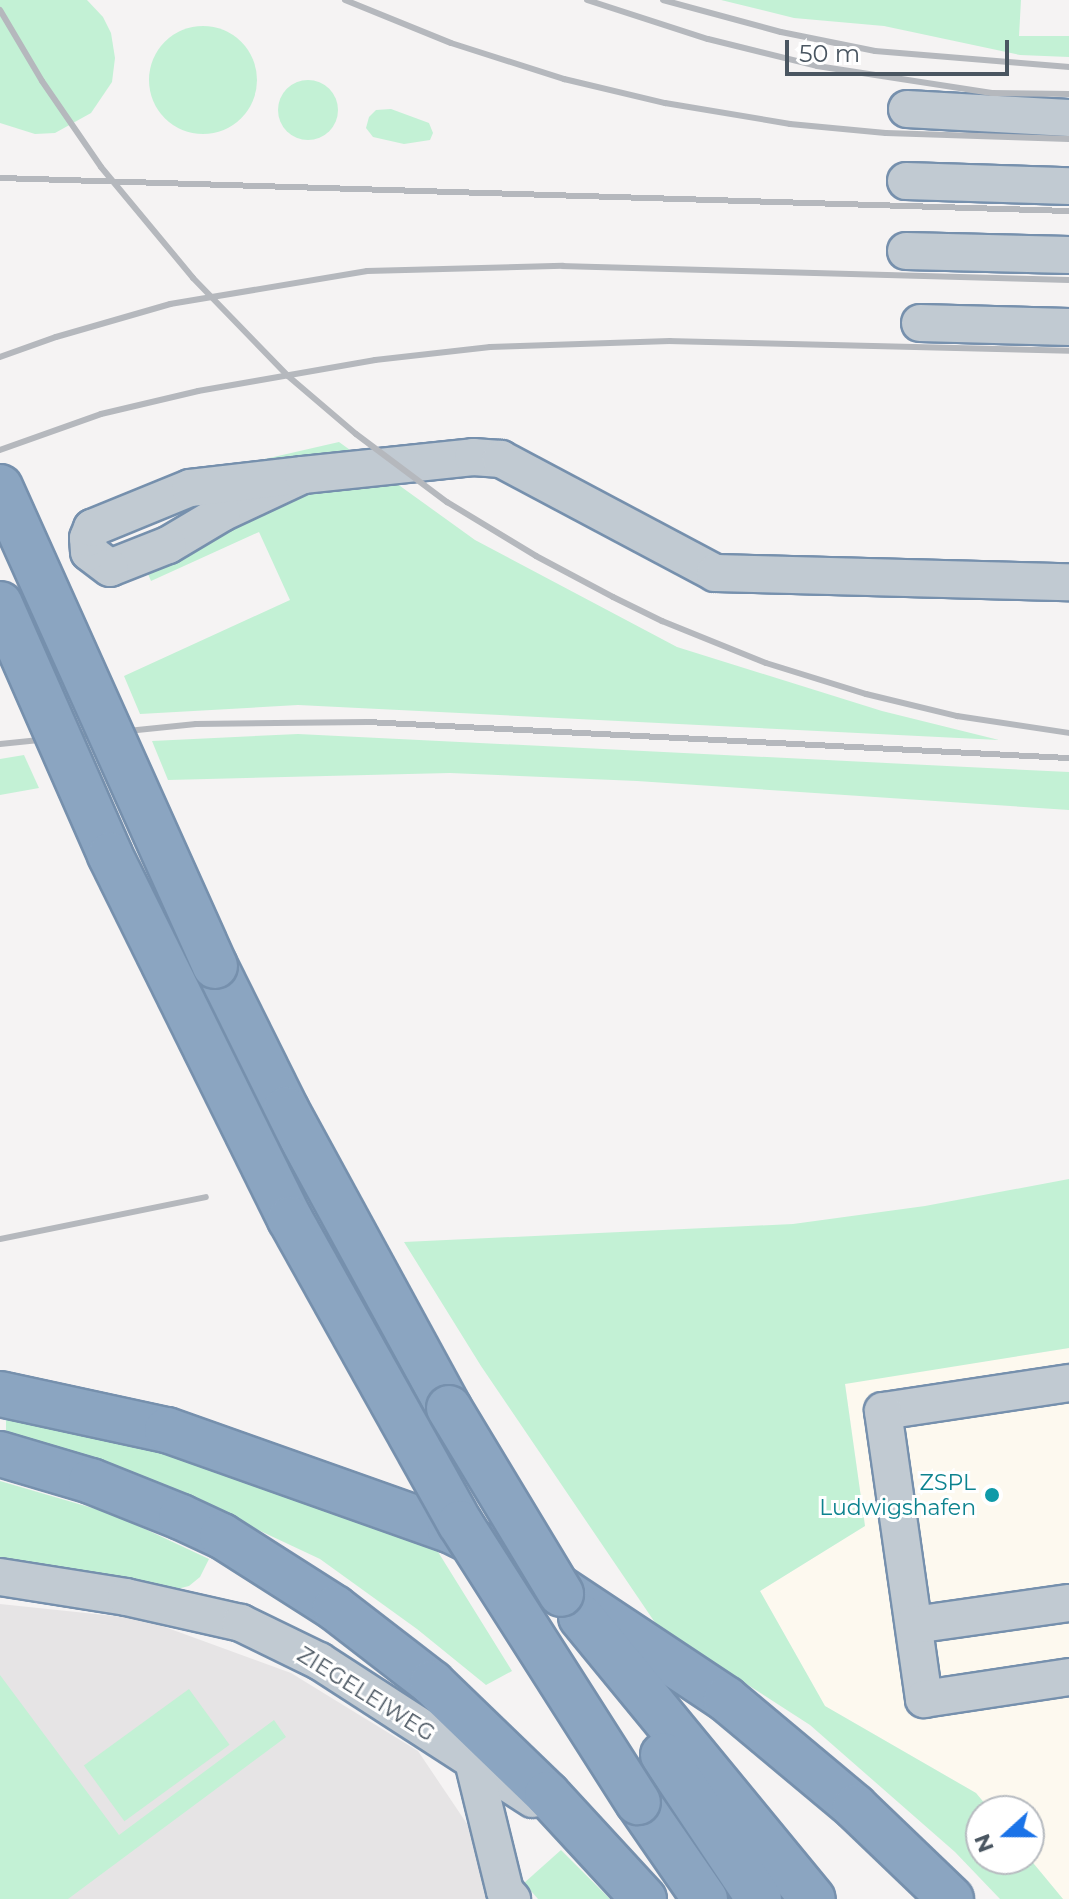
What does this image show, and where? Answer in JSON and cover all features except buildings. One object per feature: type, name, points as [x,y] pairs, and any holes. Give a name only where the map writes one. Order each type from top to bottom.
[{"type":"highway","points":[[0,487],[202,937],[286,1109],[449,1408],[561,1594],[709,1796],[813,1899]]},
{"type":"highway","points":[[0,604],[110,855],[290,1219],[460,1523],[638,1802],[705,1899]]},
{"type":"highway","points":[[0,1394],[167,1430],[450,1530],[500,1555],[553,1584],[726,1699],[855,1807],[951,1899]]},
{"type":"highway","points":[[0,1454],[91,1481],[222,1536],[335,1608],[432,1683],[547,1794],[644,1899]]},
{"type":"highway","points":[[709,1796],[759,1899]]},
{"type":"street","points":[[907,109],[1069,118]]},
{"type":"street","points":[[906,181],[1069,186]]},
{"type":"street","points":[[906,251],[1069,255]]},
{"type":"street","points":[[920,323],[1069,327]]},
{"type":"street","points":[[303,475],[222,513],[168,545],[110,568],[89,552],[88,538],[92,528],[190,488],[303,475],[473,457],[501,459],[715,573],[1069,582]]},
{"type":"street","points":[[1069,1383],[883,1411],[924,1699],[1069,1677]]},
{"type":"street","name":"ZIEGELEIWEG","points":[[0,1577],[126,1597],[241,1623],[319,1661],[532,1799]]},
{"type":"street","points":[[914,1625],[1069,1603]]},
{"type":"street","points":[[473,1761],[505,1891],[512,1899]]},
{"type":"shaded area","points":[[1069,1348],[1069,1899],[1063,1899],[1043,1875],[1045,1795],[978,1795],[825,1706],[760,1591],[865,1526],[845,1383]]},
{"type":"shaded area","points":[[0,1604],[143,1619],[291,1673],[418,1751],[492,1861],[488,1899],[0,1899]]},
{"type":"green space","points":[[0,0],[87,0],[103,17],[111,33],[115,58],[112,82],[91,113],[55,133],[35,134],[0,123]]},
{"type":"green space","points":[[721,0],[1021,0],[1019,36],[1069,36],[1069,57],[1020,55],[884,26],[794,18]]},
{"type":"green space","points":[[203,26],[224,30],[241,42],[253,59],[257,80],[253,101],[241,118],[224,130],[203,134],[182,130],[165,118],[153,101],[149,80],[153,59],[165,42],[182,30]]},
{"type":"green space","points":[[308,80],[320,82],[329,89],[336,98],[336,122],[329,131],[320,138],[308,140],[296,138],[287,131],[280,122],[278,110],[280,98],[287,89],[296,82]]},
{"type":"green space","points":[[391,109],[429,123],[433,133],[430,140],[404,144],[373,137],[366,128],[369,117],[376,110]]},
{"type":"green space","points":[[339,442],[475,540],[677,647],[882,711],[999,740],[298,705],[140,714],[124,676],[290,600],[259,532],[151,581],[145,567],[234,466]]},
{"type":"green space","points":[[298,734],[1069,772],[1069,810],[637,781],[450,773],[168,780],[152,741]]},
{"type":"green space","points":[[24,755],[39,788],[0,795],[0,759]]},
{"type":"green space","points":[[1069,1179],[1069,1348],[845,1384],[865,1526],[760,1591],[825,1706],[978,1795],[965,1795],[965,1862],[810,1725],[658,1627],[481,1366],[404,1242],[793,1224],[925,1206]]},
{"type":"green space","points":[[6,1417],[158,1450],[435,1547],[512,1671],[486,1685],[417,1629],[320,1559],[233,1518],[6,1436]]},
{"type":"green space","points":[[0,1481],[113,1514],[209,1559],[200,1577],[189,1586],[177,1589],[0,1566]]},
{"type":"green space","points":[[0,1675],[119,1835],[274,1720],[286,1737],[68,1899],[0,1899]]},
{"type":"green space","points":[[189,1689],[230,1745],[124,1821],[84,1765]]},
{"type":"green space","points":[[561,1850],[610,1899],[538,1899],[524,1883]]},
{"type":"green space","points":[[977,1875],[1043,1875],[1063,1899],[1000,1899]]},
{"type":"railway","points":[[345,0],[451,43],[564,79],[665,103],[790,124],[886,133],[1069,139]]},
{"type":"railway","points":[[587,0],[708,39],[817,66],[992,93],[1069,94]]},
{"type":"railway","points":[[663,0],[781,32],[875,51],[1069,67]]},
{"type":"railway","points":[[0,10],[42,81],[101,167],[193,278],[288,376],[356,434],[447,502],[536,556],[613,597],[662,621],[766,663],[866,694],[957,716],[1069,733]]},
{"type":"railway","points":[[0,178],[1069,211]]},
{"type":"railway","points":[[0,357],[56,337],[170,304],[367,271],[563,266],[1069,280]]},
{"type":"railway","points":[[0,450],[101,414],[198,391],[375,360],[490,347],[670,341],[1069,351]]},
{"type":"railway","points":[[0,744],[196,724],[367,722],[1069,758]]},
{"type":"railway","points":[[0,1239],[206,1197]]},
{"type":"place","name":"ZSPL Ludwigshafen","points":[[992,1495]]}]
